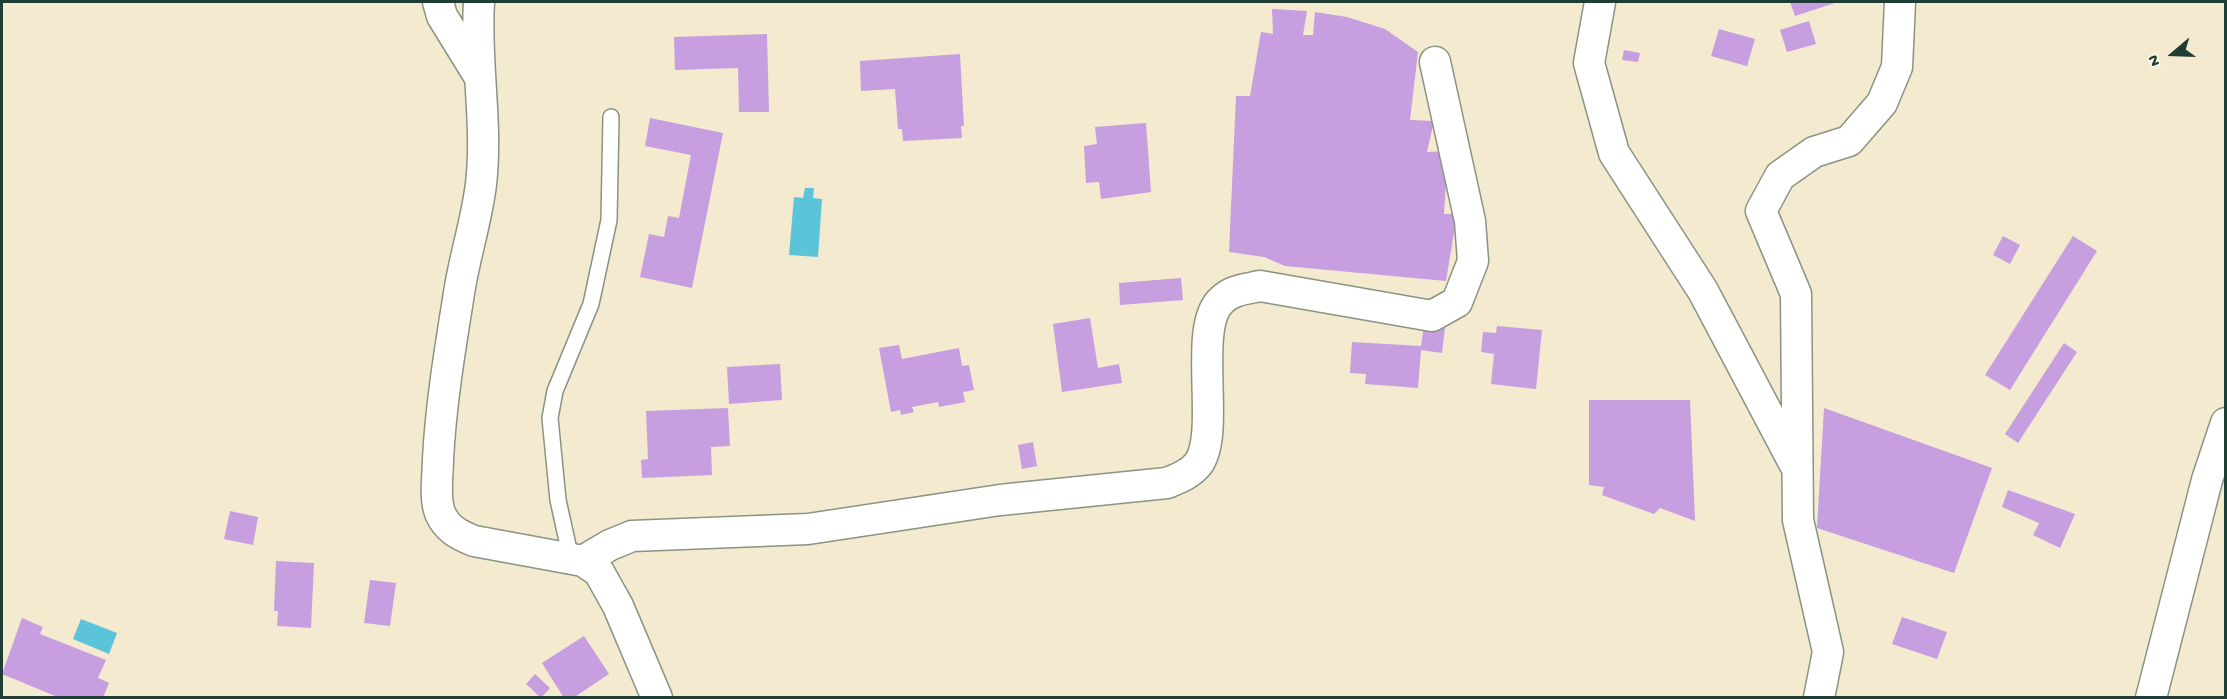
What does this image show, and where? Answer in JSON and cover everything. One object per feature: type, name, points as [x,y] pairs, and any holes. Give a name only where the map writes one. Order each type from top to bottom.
[{"type":"street","points":[[438,2],[442,16],[479,76]]},
{"type":"street","points":[[479,2],[479,76],[484,133],[481,184],[460,287],[440,432],[437,493],[440,512],[447,525],[458,534],[474,541],[577,560],[599,572],[618,606],[657,698]]},
{"type":"street","points":[[1599,2],[1589,63],[1614,153],[1703,291],[1797,469]]},
{"type":"street","points":[[1819,698],[1828,652],[1798,520],[1796,294],[1761,211],[1780,176],[1814,152],[1849,141],[1882,103],[1897,67],[1900,2]]},
{"type":"street","points":[[577,560],[632,536],[808,529],[1000,500],[1167,483],[1185,476],[1199,463],[1206,444],[1208,341],[1213,309],[1222,299],[1237,290],[1260,286],[1432,316],[1457,302],[1473,261],[1470,221],[1435,62]]},
{"type":"street","points":[[2151,698],[2207,480],[2226,423]]},
{"type":"lane","points":[[577,560],[564,539],[550,418],[555,391],[591,304],[609,220],[611,117]]},
{"type":"water","points":[[805,188],[814,188],[813,198],[822,199],[818,257],[789,255],[794,197],[803,198]]},
{"type":"water","points":[[81,619],[117,633],[109,654],[73,639]]},
{"type":"building","points":[[1790,2],[1838,2],[1795,16]]},
{"type":"building","points":[[1272,9],[1307,11],[1303,35],[1313,35],[1315,12],[1347,17],[1385,29],[1418,52],[1410,120],[1434,121],[1427,152],[1448,151],[1444,214],[1457,214],[1446,281],[1285,266],[1264,257],[1229,252],[1236,96],[1250,96],[1261,32],[1273,34]]},
{"type":"building","points":[[1809,21],[1816,44],[1787,52],[1780,30]]},
{"type":"building","points":[[1719,29],[1755,39],[1747,66],[1711,56]]},
{"type":"building","points":[[767,34],[769,112],[739,112],[738,68],[675,70],[674,37]]},
{"type":"building","points":[[1624,50],[1640,53],[1638,62],[1622,60]]},
{"type":"building","points":[[960,54],[964,126],[961,126],[962,138],[903,141],[902,129],[898,129],[895,89],[861,91],[860,61]]},
{"type":"building","points":[[650,118],[723,133],[692,288],[640,277],[649,234],[664,237],[668,216],[679,218],[691,155],[645,146]]},
{"type":"building","points":[[1146,123],[1151,192],[1101,199],[1099,182],[1086,183],[1084,146],[1097,144],[1095,127]]},
{"type":"building","points":[[2003,236],[2020,245],[2010,264],[1993,255]]},
{"type":"building","points":[[2073,236],[2097,251],[2010,390],[1985,375]]},
{"type":"building","points":[[1181,278],[1183,300],[1120,305],[1119,283]]},
{"type":"building","points":[[1090,318],[1098,368],[1119,364],[1122,383],[1062,392],[1053,324]]},
{"type":"building","points":[[1424,325],[1445,328],[1442,353],[1421,350],[1418,388],[1365,384],[1366,374],[1350,373],[1352,342],[1421,346]]},
{"type":"building","points":[[1497,326],[1542,330],[1536,389],[1491,384],[1494,354],[1481,352],[1483,332],[1496,333]]},
{"type":"building","points":[[2064,343],[2077,352],[2018,443],[2005,434]]},
{"type":"building","points":[[899,345],[902,359],[959,348],[962,366],[969,365],[974,390],[963,392],[965,402],[939,407],[938,402],[912,407],[914,412],[901,415],[900,410],[891,412],[879,348]]},
{"type":"building","points":[[780,364],[782,400],[729,404],[727,367]]},
{"type":"building","points":[[1589,400],[1690,400],[1695,521],[1660,508],[1654,514],[1602,495],[1604,487],[1589,485]]},
{"type":"building","points":[[728,408],[730,446],[711,447],[712,475],[642,478],[641,460],[648,459],[646,411]]},
{"type":"building","points":[[1824,408],[1992,468],[1954,573],[1817,528]]},
{"type":"building","points":[[1033,442],[1037,466],[1022,469],[1018,445]]},
{"type":"building","points":[[2008,490],[2075,514],[2060,548],[2033,535],[2039,523],[2002,507]]},
{"type":"building","points":[[230,511],[258,517],[253,545],[224,539]]},
{"type":"building","points":[[276,561],[314,563],[311,628],[277,626],[278,611],[274,611]]},
{"type":"building","points":[[370,580],[396,583],[390,626],[364,623]]},
{"type":"building","points":[[1902,617],[1947,632],[1937,659],[1892,644]]},
{"type":"building","points":[[22,618],[43,627],[40,634],[106,660],[98,678],[109,683],[103,698],[60,698],[2,674]]},
{"type":"building","points":[[584,636],[609,674],[573,698],[564,698],[542,663]]},
{"type":"building","points":[[535,674],[550,688],[541,698],[526,684]]}]
